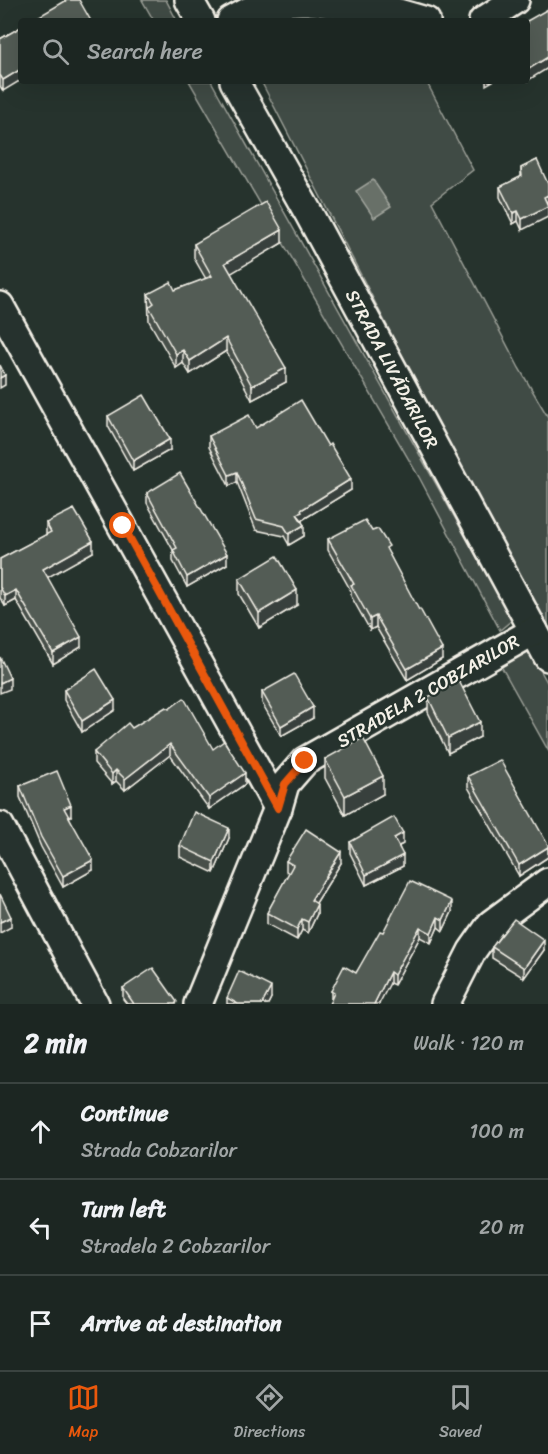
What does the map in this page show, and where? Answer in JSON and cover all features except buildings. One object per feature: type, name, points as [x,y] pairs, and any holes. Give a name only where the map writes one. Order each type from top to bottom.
[{"type":"street","points":[[189,0],[199,18]]},
{"type":"street","points":[[488,18],[515,0]]},
{"type":"street","points":[[237,18],[257,7],[279,2],[308,1],[395,12],[416,18]]},
{"type":"street","name":"STRADA LIVĂDARILOR","points":[[236,84],[309,214],[548,657]]},
{"type":"street","points":[[0,306],[278,808]]},
{"type":"street","name":"STRADELA 2 COBZARILOR","points":[[198,1004],[278,808],[285,784],[305,761],[534,631]]},
{"type":"street","points":[[0,826],[95,1004]]},
{"type":"street","points":[[445,1004],[472,951],[491,924],[548,882]]},
{"type":"shaded area","points":[[142,0],[166,0],[175,18],[152,18]]},
{"type":"shaded area","points":[[280,8],[375,18],[253,18]]},
{"type":"shaded area","points":[[191,84],[213,84],[512,620],[500,630],[419,477]]},
{"type":"shaded area","points":[[263,84],[428,84],[473,170],[432,202],[519,368],[548,417],[548,627],[431,411]]},
{"type":"shaded area","points":[[373,180],[391,207],[374,218],[356,191]]},
{"type":"shaded area","points":[[529,650],[548,684],[548,750],[501,666]]},
{"type":"route","points":[[123,526],[278,808],[285,784],[305,761]]}]
